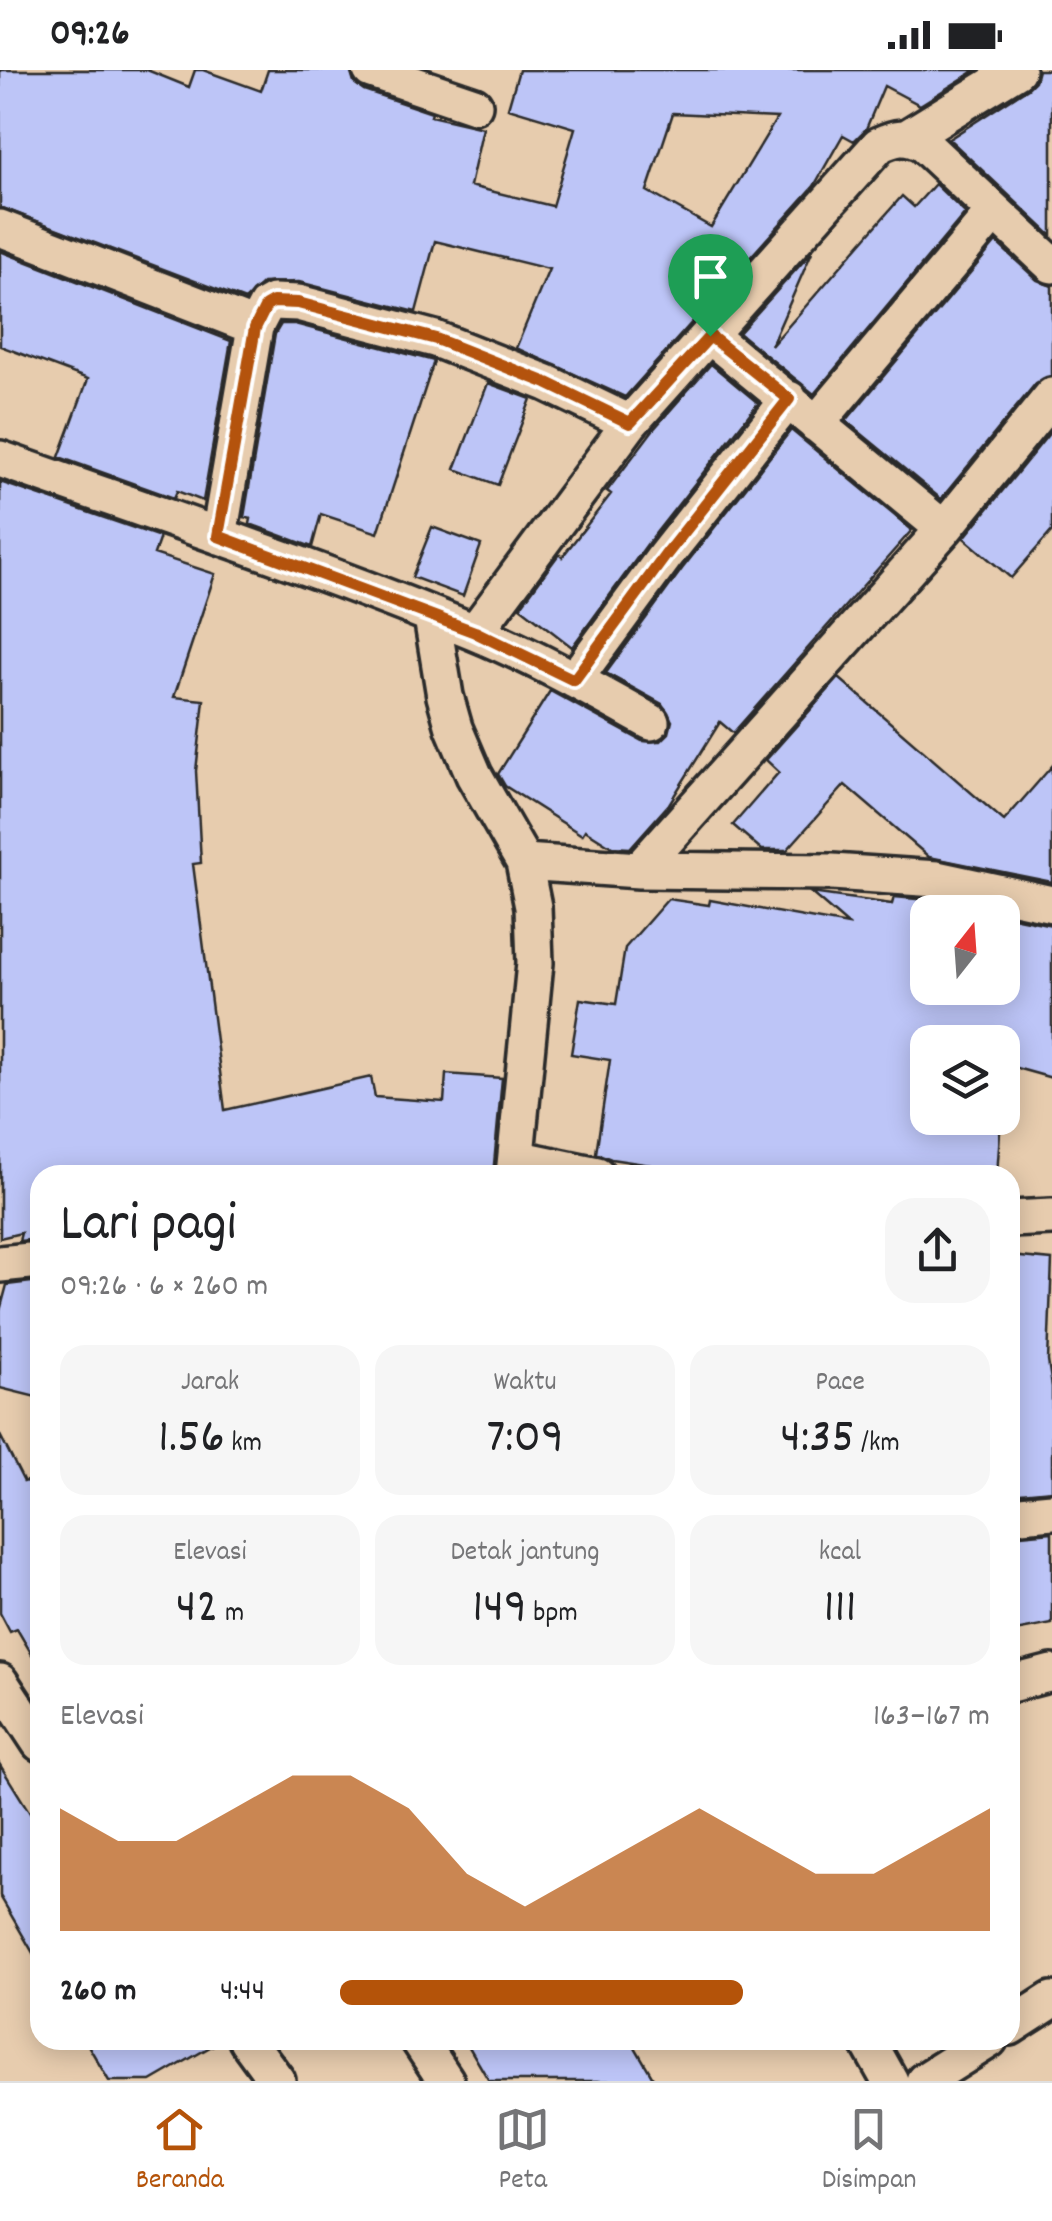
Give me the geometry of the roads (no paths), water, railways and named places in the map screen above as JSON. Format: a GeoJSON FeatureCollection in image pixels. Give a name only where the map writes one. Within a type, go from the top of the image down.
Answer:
{"type":"FeatureCollection","features":[{"type":"Feature","properties":{"kind":"street"},"geometry":{"type":"LineString","coordinates":[[372,70],[474,105]]}},
{"type":"Feature","properties":{"kind":"street"},"geometry":{"type":"LineString","coordinates":[[475,632],[630,423],[879,145],[908,136],[1017,70]]}},
{"type":"Feature","properties":{"kind":"street"},"geometry":{"type":"LineString","coordinates":[[908,136],[923,144],[1052,265]]}},
{"type":"Feature","properties":{"kind":"street"},"geometry":{"type":"LineString","coordinates":[[816,424],[994,212]]}},
{"type":"Feature","properties":{"kind":"street"},"geometry":{"type":"LineString","coordinates":[[0,228],[255,328]]}},
{"type":"Feature","properties":{"kind":"street"},"geometry":{"type":"LineString","coordinates":[[218,536],[255,328],[266,306],[273,302],[298,303],[436,339],[547,383],[630,423]]}},
{"type":"Feature","properties":{"kind":"street"},"geometry":{"type":"LineString","coordinates":[[710,336],[944,529]]}},
{"type":"Feature","properties":{"kind":"street"},"geometry":{"type":"LineString","coordinates":[[639,870],[944,529],[1052,396]]}},
{"type":"Feature","properties":{"kind":"street"},"geometry":{"type":"LineString","coordinates":[[574,680],[665,556],[789,399]]}},
{"type":"Feature","properties":{"kind":"street"},"geometry":{"type":"LineString","coordinates":[[0,459],[475,632],[650,722]]}},
{"type":"Feature","properties":{"kind":"street"},"geometry":{"type":"LineString","coordinates":[[432,617],[444,696],[454,728],[474,775],[524,862],[533,907],[535,963],[515,1165]]}},
{"type":"Feature","properties":{"kind":"street"},"geometry":{"type":"LineString","coordinates":[[524,862],[639,870],[832,872],[937,879],[1052,904]]}},
{"type":"Feature","properties":{"kind":"street"},"geometry":{"type":"LineString","coordinates":[[1020,1219],[1052,1217]]}},
{"type":"Feature","properties":{"kind":"street"},"geometry":{"type":"LineString","coordinates":[[0,1264],[30,1261]]}},
{"type":"Feature","properties":{"kind":"street"},"geometry":{"type":"LineString","coordinates":[[1020,1514],[1052,1511]]}},
{"type":"Feature","properties":{"kind":"street"},"geometry":{"type":"LineString","coordinates":[[1020,1681],[1052,1673]]}},
{"type":"Feature","properties":{"kind":"street"},"geometry":{"type":"LineString","coordinates":[[0,1682],[30,1728]]}},
{"type":"Feature","properties":{"kind":"street"},"geometry":{"type":"LineString","coordinates":[[1020,2021],[1052,2000]]}},
{"type":"Feature","properties":{"kind":"street"},"geometry":{"type":"LineString","coordinates":[[254,2050],[277,2081]]}},
{"type":"Feature","properties":{"kind":"street"},"geometry":{"type":"LineString","coordinates":[[426,2050],[446,2081]]}},
{"type":"Feature","properties":{"kind":"street"},"geometry":{"type":"LineString","coordinates":[[889,2066],[951,2050]]}}]}
